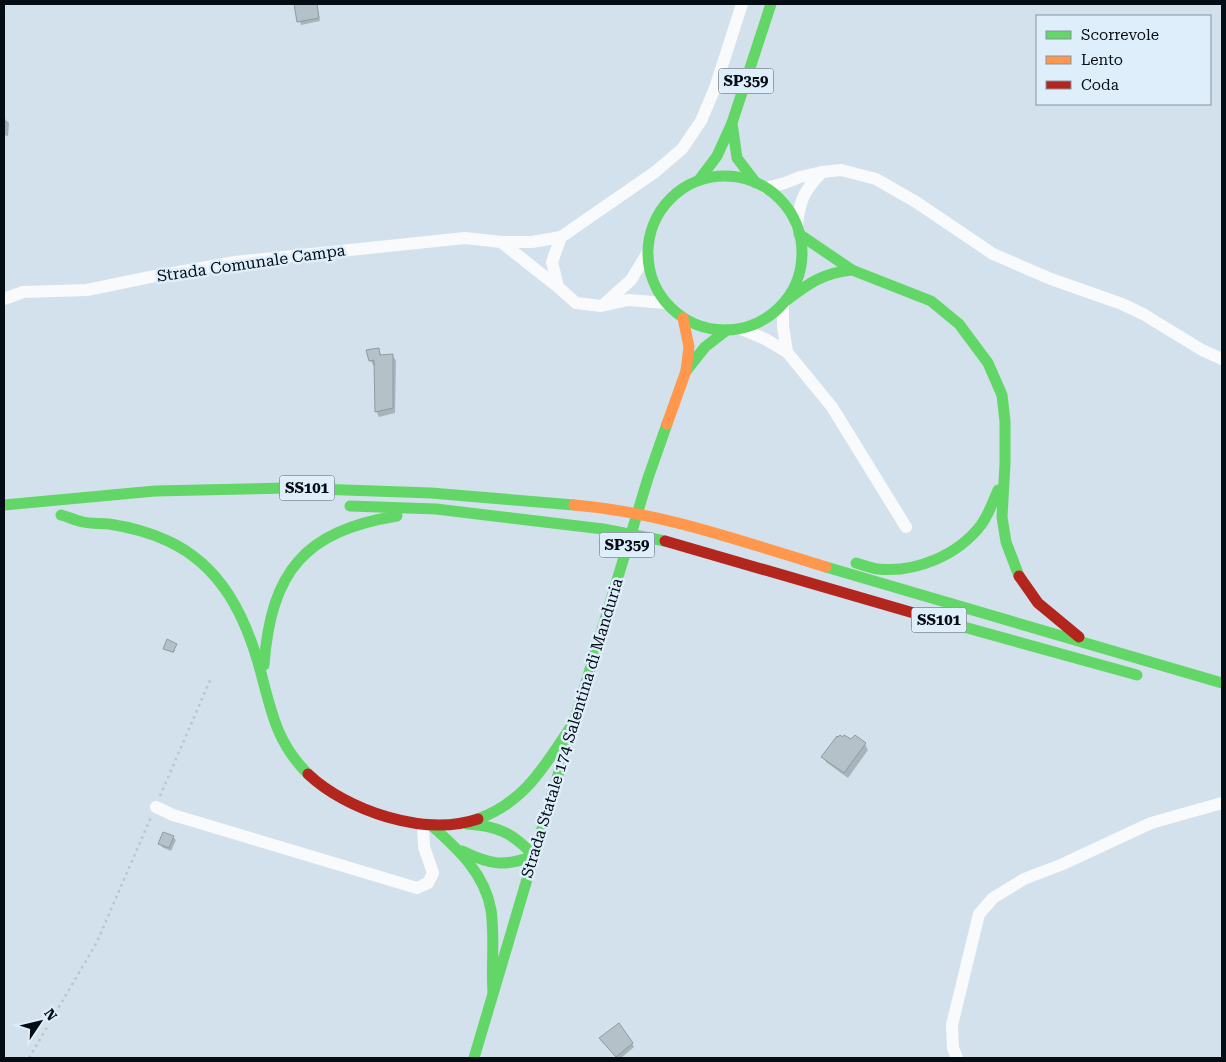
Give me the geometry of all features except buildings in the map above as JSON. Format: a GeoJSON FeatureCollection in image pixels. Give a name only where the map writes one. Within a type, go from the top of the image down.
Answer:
{"type":"FeatureCollection","features":[{"type":"Feature","properties":{"kind":"main road","name":"SP359"},"geometry":{"type":"LineString","coordinates":[[700,180],[717,156],[732,123],[771,4]]}},
{"type":"Feature","properties":{"kind":"main road","name":"SP359"},"geometry":{"type":"LineString","coordinates":[[732,123],[737,158],[761,185]]}},
{"type":"Feature","properties":{"kind":"main road"},"geometry":{"type":"LineString","coordinates":[[718,176],[737,177],[761,185],[781,200],[798,230],[802,248],[799,275],[794,288],[771,316],[741,329],[704,328],[683,318],[666,303],[656,288],[650,270],[648,252],[650,234],[658,216],[668,201],[683,189],[700,180],[718,176]]}},
{"type":"Feature","properties":{"kind":"main road"},"geometry":{"type":"LineString","coordinates":[[798,230],[828,255],[852,270],[931,301],[959,324],[988,363],[1002,395],[1005,421],[1002,516],[1006,542],[1018,574],[1038,603],[1088,644]]}},
{"type":"Feature","properties":{"kind":"main road"},"geometry":{"type":"LineString","coordinates":[[784,302],[816,277],[834,271],[852,270]]}},
{"type":"Feature","properties":{"kind":"main road","name":"Strada Statale 174 Salentina di Manduria"},"geometry":{"type":"LineString","coordinates":[[474,1058],[645,487],[686,371],[689,347],[683,318]]}},
{"type":"Feature","properties":{"kind":"main road","name":"Strada Statale 174 Salentina di Manduria"},"geometry":{"type":"LineString","coordinates":[[686,371],[705,348],[727,330]]}},
{"type":"Feature","properties":{"kind":"main road"},"geometry":{"type":"LineString","coordinates":[[770,551],[820,554],[878,569],[916,567],[949,555],[973,535],[993,507],[1005,464]]}},
{"type":"Feature","properties":{"kind":"main road","name":"SS101"},"geometry":{"type":"LineString","coordinates":[[4,506],[155,491],[288,488],[431,492],[610,508],[664,519],[1222,683]]}},
{"type":"Feature","properties":{"kind":"main road","name":"SS101"},"geometry":{"type":"LineString","coordinates":[[341,506],[436,509],[603,529],[657,539],[1034,648],[1149,678]]}},
{"type":"Feature","properties":{"kind":"main road"},"geometry":{"type":"LineString","coordinates":[[264,685],[265,642],[272,607],[274,599],[290,569],[316,544],[332,534],[384,518],[430,510]]}},
{"type":"Feature","properties":{"kind":"main road"},"geometry":{"type":"LineString","coordinates":[[99,512],[57,515],[83,522],[112,524],[142,531],[172,542],[201,562],[214,574],[240,611],[252,640],[273,722],[286,747],[304,769],[327,790],[361,807],[392,817],[427,825],[482,825],[510,833],[534,856],[513,864],[496,866],[460,850],[427,825]]}},
{"type":"Feature","properties":{"kind":"main road"},"geometry":{"type":"LineString","coordinates":[[463,824],[495,812],[532,784],[574,722]]}},
{"type":"Feature","properties":{"kind":"main road"},"geometry":{"type":"LineString","coordinates":[[460,850],[478,876],[488,895],[492,924],[491,949],[494,992]]}},
{"type":"Feature","properties":{"kind":"street"},"geometry":{"type":"LineString","coordinates":[[558,286],[552,262],[561,237],[655,172],[682,149],[701,121],[715,88],[742,4]]}},
{"type":"Feature","properties":{"kind":"street"},"geometry":{"type":"LineString","coordinates":[[761,185],[785,183],[800,177],[841,170],[876,179],[916,202],[993,254],[1051,279],[1122,304],[1143,314],[1202,350],[1222,359]]}},
{"type":"Feature","properties":{"kind":"street"},"geometry":{"type":"LineString","coordinates":[[798,230],[799,204],[810,185],[822,172]]}},
{"type":"Feature","properties":{"kind":"street","name":"Strada Comunale Campa"},"geometry":{"type":"LineString","coordinates":[[4,299],[23,292],[87,290],[235,262],[465,238],[501,242],[532,242],[561,237]]}},
{"type":"Feature","properties":{"kind":"street"},"geometry":{"type":"LineString","coordinates":[[501,242],[558,286],[576,303],[601,306],[628,300],[666,303]]}},
{"type":"Feature","properties":{"kind":"street"},"geometry":{"type":"LineString","coordinates":[[601,306],[631,280],[648,252]]}},
{"type":"Feature","properties":{"kind":"street"},"geometry":{"type":"LineString","coordinates":[[784,302],[783,326],[787,352]]}},
{"type":"Feature","properties":{"kind":"street"},"geometry":{"type":"LineString","coordinates":[[741,329],[765,338],[787,352],[832,407],[906,527]]}},
{"type":"Feature","properties":{"kind":"street"},"geometry":{"type":"LineString","coordinates":[[957,1058],[953,1048],[952,1025],[979,914],[993,898],[1024,879],[1064,864],[1151,822],[1222,803]]}},
{"type":"Feature","properties":{"kind":"street"},"geometry":{"type":"LineString","coordinates":[[156,807],[173,815],[417,888],[428,883],[433,873],[424,847],[427,825]]}},
{"type":"Feature","properties":{"kind":"path"},"geometry":{"type":"LineString","coordinates":[[29,1058],[97,942],[211,678]]}},
{"type":"Feature","properties":{"kind":"traffic: fast"},"geometry":{"type":"LineString","coordinates":[[699,180],[717,156],[732,123],[771,4]]}},
{"type":"Feature","properties":{"kind":"traffic: fast"},"geometry":{"type":"LineString","coordinates":[[732,123],[737,158],[756,183]]}},
{"type":"Feature","properties":{"kind":"traffic: fast"},"geometry":{"type":"LineString","coordinates":[[725,176],[754,182],[768,189],[779,199],[789,210],[796,224],[802,253],[796,282],[789,296],[779,307],[768,317],[754,324],[725,330],[696,324],[682,317],[671,307],[661,296],[654,282],[648,253],[654,224],[661,210],[671,199],[682,189],[696,182],[725,176]]}},
{"type":"Feature","properties":{"kind":"traffic: fast"},"geometry":{"type":"LineString","coordinates":[[799,234],[852,270],[931,301],[959,324],[988,363],[1002,395],[1005,421],[1002,517],[1006,542],[1019,576]]}},
{"type":"Feature","properties":{"kind":"traffic: fast"},"geometry":{"type":"LineString","coordinates":[[787,300],[824,276],[852,270]]}},
{"type":"Feature","properties":{"kind":"traffic: fast"},"geometry":{"type":"LineString","coordinates":[[686,371],[705,347],[727,330]]}},
{"type":"Feature","properties":{"kind":"traffic: fast"},"geometry":{"type":"LineString","coordinates":[[574,722],[648,478],[667,424]]}},
{"type":"Feature","properties":{"kind":"traffic: fast"},"geometry":{"type":"LineString","coordinates":[[4,505],[155,491],[288,488],[431,493],[574,505]]}},
{"type":"Feature","properties":{"kind":"traffic: fast"},"geometry":{"type":"LineString","coordinates":[[856,563],[878,569],[892,569],[907,568],[935,560],[961,545],[972,536],[989,512],[998,490]]}},
{"type":"Feature","properties":{"kind":"traffic: fast"},"geometry":{"type":"LineString","coordinates":[[350,506],[436,509],[603,529],[665,541]]}},
{"type":"Feature","properties":{"kind":"traffic: fast"},"geometry":{"type":"LineString","coordinates":[[61,515],[83,522],[116,525],[154,535],[187,552],[203,564],[229,595],[239,613],[255,652],[282,739],[289,751],[308,774]]}},
{"type":"Feature","properties":{"kind":"traffic: fast"},"geometry":{"type":"LineString","coordinates":[[264,665],[268,633],[275,605],[285,581],[298,561],[316,545],[338,533],[365,523],[397,516]]}},
{"type":"Feature","properties":{"kind":"traffic: fast"},"geometry":{"type":"LineString","coordinates":[[826,567],[1222,683]]}},
{"type":"Feature","properties":{"kind":"traffic: fast"},"geometry":{"type":"LineString","coordinates":[[917,614],[1137,675]]}},
{"type":"Feature","properties":{"kind":"traffic: fast"},"geometry":{"type":"LineString","coordinates":[[478,819],[510,802],[523,791],[544,766],[574,722]]}},
{"type":"Feature","properties":{"kind":"traffic: fast"},"geometry":{"type":"LineString","coordinates":[[474,1058],[568,741]]}},
{"type":"Feature","properties":{"kind":"traffic: fast"},"geometry":{"type":"LineString","coordinates":[[462,851],[481,859],[498,863],[514,862],[534,856],[512,836],[504,832],[488,827],[467,824]]}},
{"type":"Feature","properties":{"kind":"traffic: fast"},"geometry":{"type":"LineString","coordinates":[[432,826],[469,863],[477,874],[488,897],[493,930],[493,992]]}},
{"type":"Feature","properties":{"kind":"traffic: slow"},"geometry":{"type":"LineString","coordinates":[[667,424],[686,371],[689,347],[683,318]]}},
{"type":"Feature","properties":{"kind":"traffic: slow"},"geometry":{"type":"LineString","coordinates":[[574,505],[638,514],[670,521],[733,538],[826,567]]}},
{"type":"Feature","properties":{"kind":"traffic: jam"},"geometry":{"type":"LineString","coordinates":[[665,541],[917,614]]}},
{"type":"Feature","properties":{"kind":"traffic: jam"},"geometry":{"type":"LineString","coordinates":[[1019,576],[1038,603],[1079,637]]}},
{"type":"Feature","properties":{"kind":"traffic: jam"},"geometry":{"type":"LineString","coordinates":[[308,774],[324,787],[344,799],[388,817],[435,825],[457,824],[478,819]]}}]}
